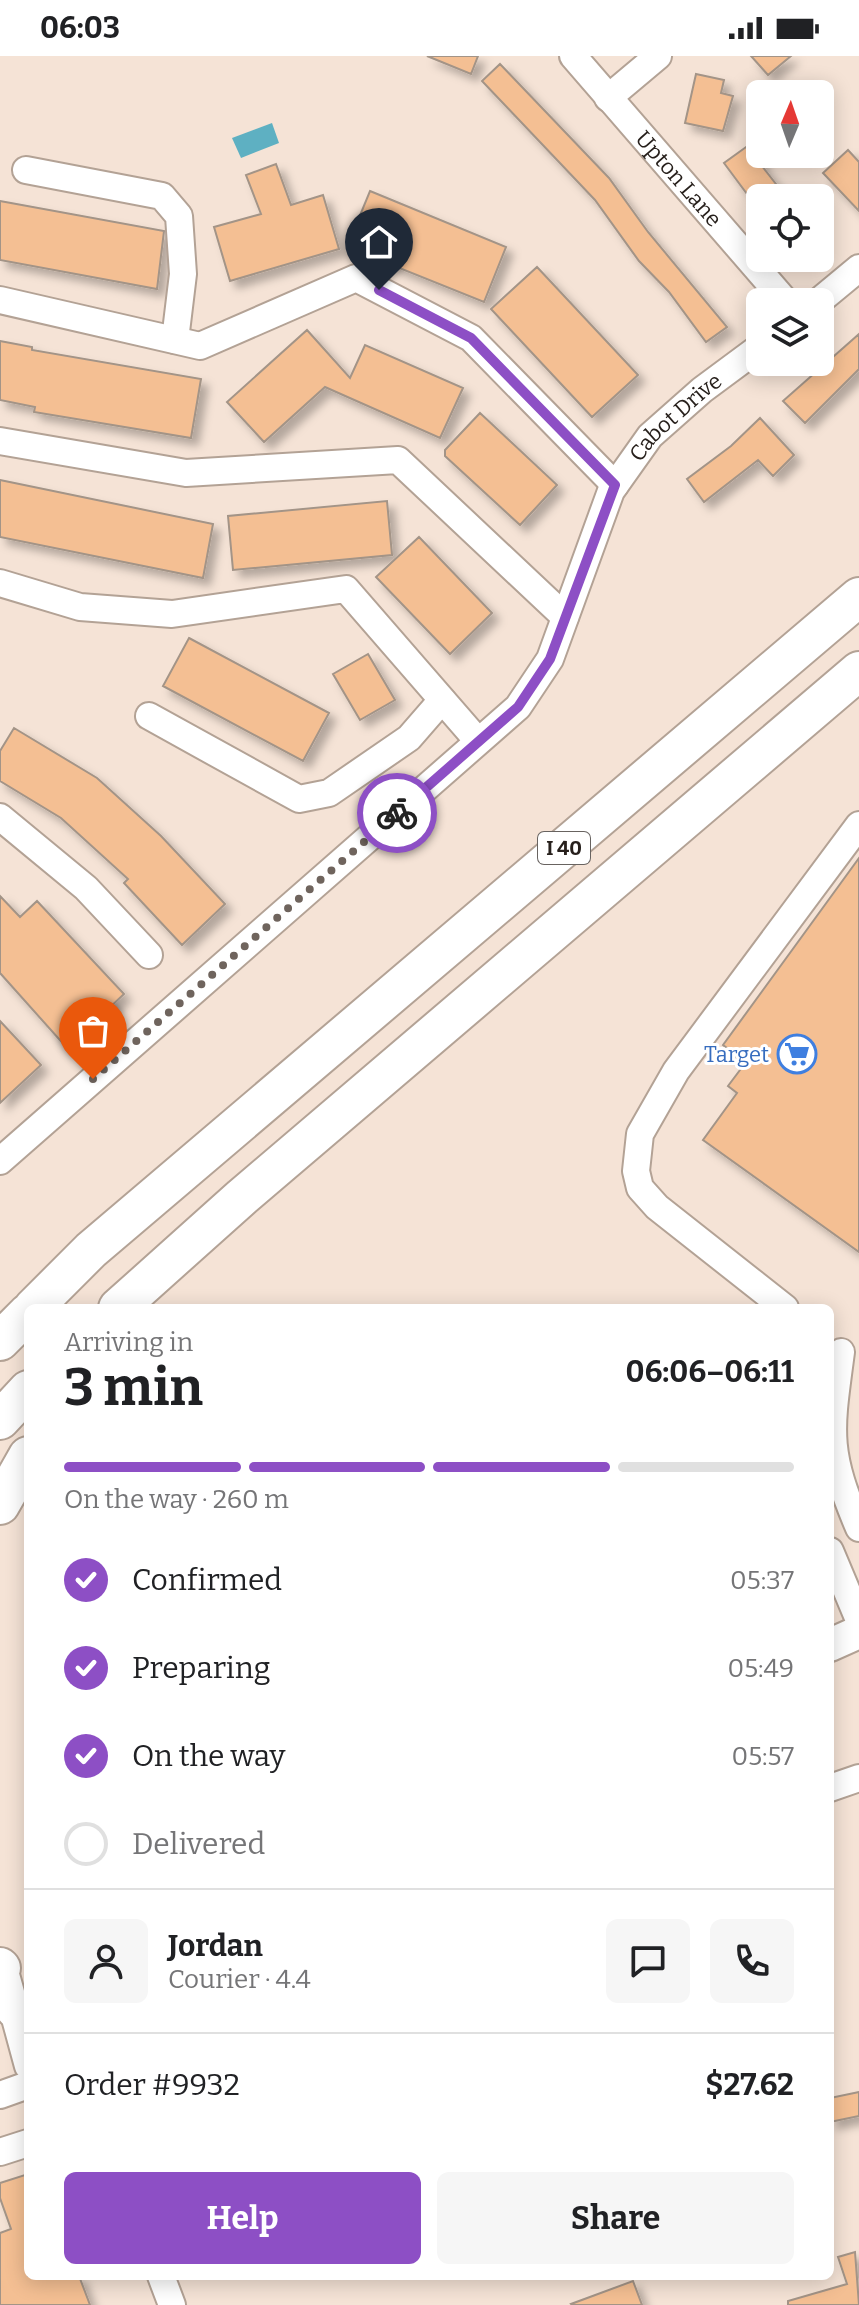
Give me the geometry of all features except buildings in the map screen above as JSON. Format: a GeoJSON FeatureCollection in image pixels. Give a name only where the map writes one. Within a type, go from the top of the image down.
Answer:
{"type":"FeatureCollection","features":[{"type":"Feature","properties":{"kind":"highway","name":"I 40"},"geometry":{"type":"LineString","coordinates":[[37,1304],[91,1250],[859,597]]}},
{"type":"Feature","properties":{"kind":"highway","name":"I 40"},"geometry":{"type":"LineString","coordinates":[[122,1304],[242,1197],[859,671]]}},
{"type":"Feature","properties":{"kind":"highway"},"geometry":{"type":"LineString","coordinates":[[150,1304],[242,1197]]}},
{"type":"Feature","properties":{"kind":"highway"},"geometry":{"type":"LineString","coordinates":[[0,1341],[24,1317]]}},
{"type":"Feature","properties":{"kind":"highway"},"geometry":{"type":"LineString","coordinates":[[0,1420],[24,1394]]}},
{"type":"Feature","properties":{"kind":"highway"},"geometry":{"type":"LineString","coordinates":[[0,1505],[24,1463]]}},
{"type":"Feature","properties":{"kind":"main road"},"geometry":{"type":"LineString","coordinates":[[834,1643],[859,1632]]}},
{"type":"Feature","properties":{"kind":"main road"},"geometry":{"type":"LineString","coordinates":[[14,2011],[0,1968],[24,1958]]}},
{"type":"Feature","properties":{"kind":"street","name":"Upton Lane"},"geometry":{"type":"LineString","coordinates":[[573,56],[774,288]]}},
{"type":"Feature","properties":{"kind":"street"},"geometry":{"type":"LineString","coordinates":[[608,98],[658,56]]}},
{"type":"Feature","properties":{"kind":"street"},"geometry":{"type":"LineString","coordinates":[[26,170],[162,196],[179,216],[183,274],[175,340]]}},
{"type":"Feature","properties":{"kind":"street"},"geometry":{"type":"LineString","coordinates":[[834,289],[859,268]]}},
{"type":"Feature","properties":{"kind":"street"},"geometry":{"type":"LineString","coordinates":[[0,300],[200,346],[356,278],[471,338],[615,485]]}},
{"type":"Feature","properties":{"kind":"street","name":"Cabot Drive"},"geometry":{"type":"LineString","coordinates":[[0,1161],[518,707],[550,659],[615,485],[650,436],[702,390],[746,357]]}},
{"type":"Feature","properties":{"kind":"street"},"geometry":{"type":"LineString","coordinates":[[0,441],[186,473],[398,460],[565,617]]}},
{"type":"Feature","properties":{"kind":"street"},"geometry":{"type":"LineString","coordinates":[[0,583],[80,607],[172,614],[346,589],[478,741]]}},
{"type":"Feature","properties":{"kind":"street"},"geometry":{"type":"LineString","coordinates":[[149,716],[299,799],[329,793],[341,786],[409,738],[442,700]]}},
{"type":"Feature","properties":{"kind":"street"},"geometry":{"type":"LineString","coordinates":[[0,817],[86,888],[149,955]]}},
{"type":"Feature","properties":{"kind":"street"},"geometry":{"type":"LineString","coordinates":[[780,1304],[657,1207],[640,1188],[636,1171],[640,1134],[676,1071],[859,825]]}},
{"type":"Feature","properties":{"kind":"street"},"geometry":{"type":"LineString","coordinates":[[834,1421],[844,1351]]}},
{"type":"Feature","properties":{"kind":"street"},"geometry":{"type":"LineString","coordinates":[[834,1459],[837,1476],[859,1528]]}},
{"type":"Feature","properties":{"kind":"street"},"geometry":{"type":"LineString","coordinates":[[834,1561],[859,1620]]}},
{"type":"Feature","properties":{"kind":"street"},"geometry":{"type":"LineString","coordinates":[[834,1787],[859,1778]]}},
{"type":"Feature","properties":{"kind":"street"},"geometry":{"type":"LineString","coordinates":[[14,2011],[24,2050]]}},
{"type":"Feature","properties":{"kind":"street"},"geometry":{"type":"LineString","coordinates":[[0,2095],[24,2086]]}},
{"type":"Feature","properties":{"kind":"street"},"geometry":{"type":"LineString","coordinates":[[0,2152],[24,2144]]}},
{"type":"Feature","properties":{"kind":"street"},"geometry":{"type":"LineString","coordinates":[[163,2280],[172,2305]]}},
{"type":"Feature","properties":{"kind":"water"},"geometry":{"type":"Polygon","coordinates":[[[272,123],[279,143],[241,158],[232,138],[272,123]]]}},
{"type":"Feature","properties":{"kind":"way so far"},"geometry":{"type":"LineString","coordinates":[[93,1079],[397,813]]}},
{"type":"Feature","properties":{"kind":"place","name":"Target"},"geometry":{"type":"Point","coordinates":[797,1054]}},
{"type":"Feature","properties":{"kind":"route"},"geometry":{"type":"LineString","coordinates":[[379,290],[471,338],[615,485],[550,659],[518,707],[397,813]]}}]}
